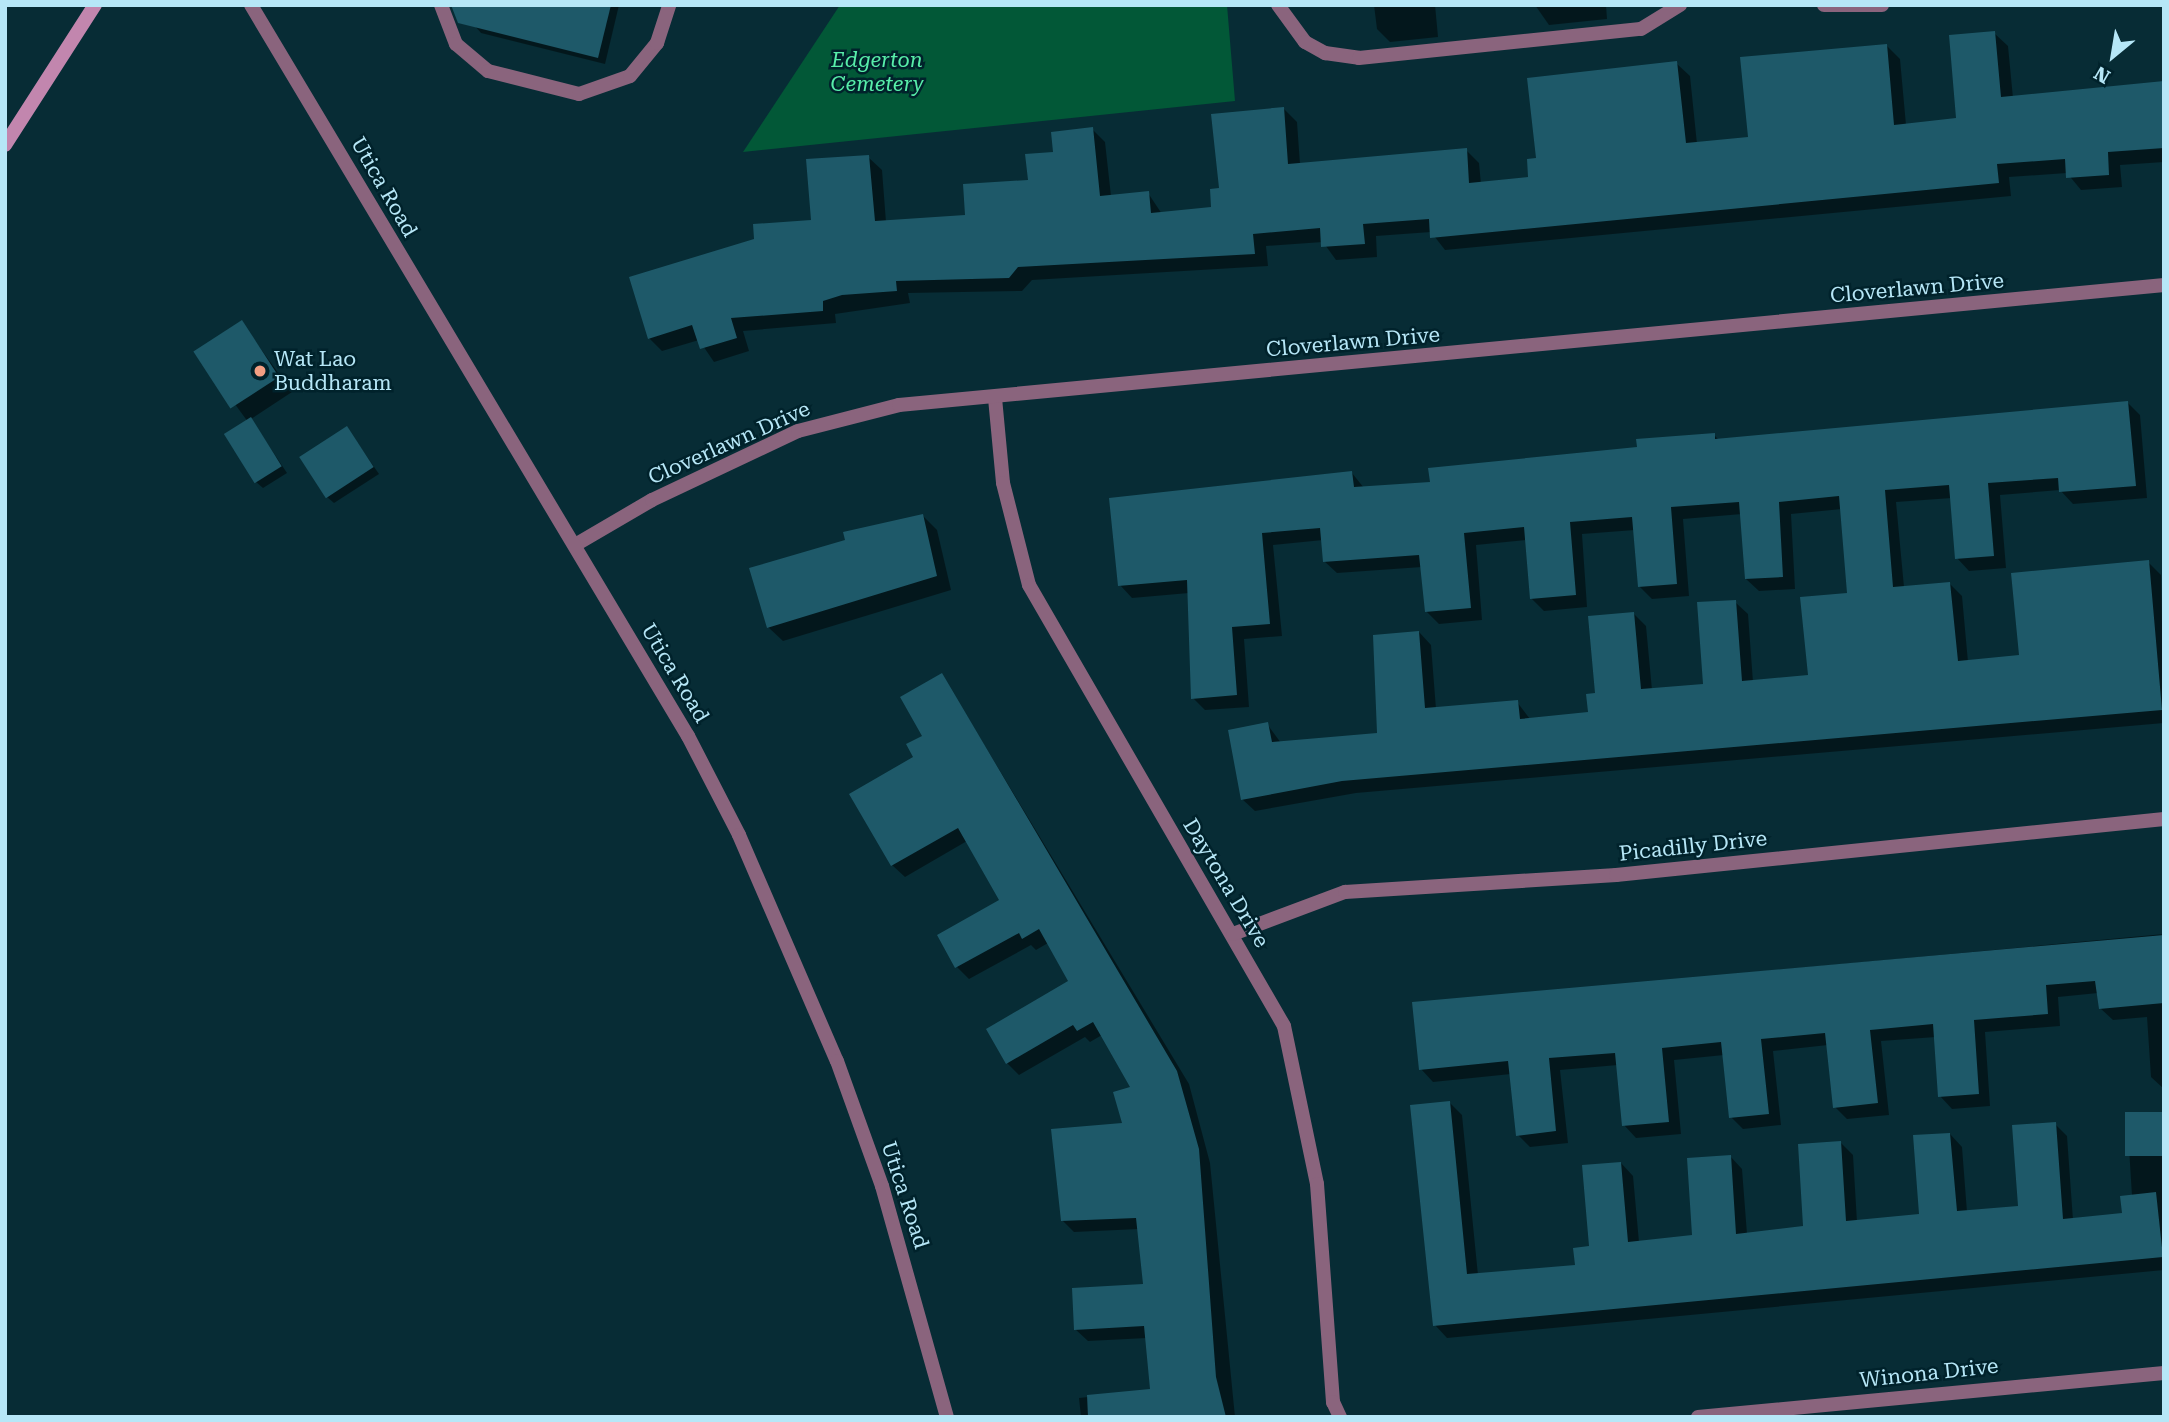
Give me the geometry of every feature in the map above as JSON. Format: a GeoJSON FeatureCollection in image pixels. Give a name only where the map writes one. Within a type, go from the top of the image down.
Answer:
{"type":"FeatureCollection","features":[{"type":"Feature","properties":{"kind":"main road"},"geometry":{"type":"LineString","coordinates":[[5,145],[95,5]]}},
{"type":"Feature","properties":{"kind":"street","name":"Utica Road"},"geometry":{"type":"LineString","coordinates":[[251,5],[688,736],[782,927],[882,1186],[947,1417]]}},
{"type":"Feature","properties":{"kind":"street"},"geometry":{"type":"LineString","coordinates":[[441,5],[456,44],[488,71],[579,94],[630,76],[657,43],[669,5]]}},
{"type":"Feature","properties":{"kind":"street"},"geometry":{"type":"LineString","coordinates":[[1278,5],[1305,42],[1325,54],[1359,58],[1641,29],[1680,5]]}},
{"type":"Feature","properties":{"kind":"street"},"geometry":{"type":"LineString","coordinates":[[1824,5],[1882,5]]}},
{"type":"Feature","properties":{"kind":"street","name":"Cloverlawn Drive"},"geometry":{"type":"LineString","coordinates":[[575,545],[652,500],[798,431],[899,405],[2164,285]]}},
{"type":"Feature","properties":{"kind":"street","name":"Daytona Drive"},"geometry":{"type":"LineString","coordinates":[[995,398],[1003,483],[1029,585],[1284,1026],[1302,1090],[1339,1417]]}},
{"type":"Feature","properties":{"kind":"street","name":"Picadilly Drive"},"geometry":{"type":"LineString","coordinates":[[1233,934],[1345,892],[1616,875],[2164,819]]}},
{"type":"Feature","properties":{"kind":"street","name":"Winona Drive"},"geometry":{"type":"LineString","coordinates":[[1698,1417],[2164,1373]]}},
{"type":"Feature","properties":{"kind":"green space","name":"Edgerton Cemetery"},"geometry":{"type":"Polygon","coordinates":[[[840,5],[1227,5],[1235,101],[743,152],[840,5]]]}},
{"type":"Feature","properties":{"kind":"building"},"geometry":{"type":"Polygon","coordinates":[[[451,5],[611,5],[598,58],[458,23],[451,5]]]}},
{"type":"Feature","properties":{"kind":"building"},"geometry":{"type":"Polygon","coordinates":[[[1995,31],[2001,97],[2164,81],[2164,148],[2108,152],[2109,175],[2066,178],[2065,159],[1997,164],[1999,183],[1430,238],[1429,219],[1363,224],[1365,244],[1321,247],[1320,228],[1253,234],[1255,254],[1018,267],[1009,278],[896,281],[897,291],[842,295],[823,301],[823,311],[731,318],[737,338],[700,349],[692,325],[648,339],[629,277],[754,239],[753,224],[811,220],[806,159],[869,155],[875,221],[965,215],[963,184],[1028,180],[1025,154],[1053,152],[1051,132],[1093,127],[1100,196],[1149,191],[1151,213],[1211,207],[1210,189],[1219,188],[1211,114],[1284,107],[1288,164],[1467,148],[1469,183],[1528,177],[1527,159],[1536,158],[1527,78],[1677,61],[1686,143],[1748,137],[1740,57],[1887,44],[1894,125],[1956,118],[1949,35],[1995,31]]]}},
{"type":"Feature","properties":{"kind":"building"},"geometry":{"type":"Polygon","coordinates":[[[242,320],[279,377],[230,409],[193,352],[242,320]]]}},
{"type":"Feature","properties":{"kind":"building"},"geometry":{"type":"Polygon","coordinates":[[[2128,401],[2136,486],[2059,492],[2058,478],[1988,483],[1994,556],[1955,559],[1949,485],[1885,490],[1893,587],[1950,582],[1958,661],[2019,655],[2011,573],[2149,560],[2162,710],[1342,781],[1241,800],[1228,730],[1268,722],[1272,742],[1377,733],[1373,635],[1419,631],[1425,708],[1518,700],[1520,719],[1588,712],[1586,694],[1595,693],[1588,616],[1634,612],[1641,689],[1703,684],[1697,602],[1736,600],[1742,681],[1808,675],[1800,597],[1847,593],[1839,496],[1779,502],[1783,577],[1745,579],[1739,502],[1671,507],[1677,584],[1638,587],[1632,517],[1570,522],[1576,595],[1530,599],[1524,527],[1464,533],[1471,608],[1425,612],[1419,555],[1323,562],[1320,528],[1262,533],[1270,624],[1232,627],[1237,695],[1191,699],[1187,580],[1118,586],[1109,498],[1352,471],[1354,487],[1430,482],[1428,468],[1637,447],[1636,439],[1715,433],[1715,439],[2128,401]]]}},
{"type":"Feature","properties":{"kind":"building"},"geometry":{"type":"Polygon","coordinates":[[[251,417],[282,466],[255,483],[224,434],[251,417]]]}},
{"type":"Feature","properties":{"kind":"building"},"geometry":{"type":"Polygon","coordinates":[[[347,426],[374,467],[326,498],[299,457],[347,426]]]}},
{"type":"Feature","properties":{"kind":"building"},"geometry":{"type":"Polygon","coordinates":[[[923,514],[937,576],[767,628],[749,568],[845,540],[843,532],[923,514]]]}},
{"type":"Feature","properties":{"kind":"building"},"geometry":{"type":"Polygon","coordinates":[[[942,673],[1177,1071],[1199,1149],[1216,1377],[1226,1417],[1088,1417],[1087,1395],[1150,1389],[1144,1326],[1074,1330],[1072,1288],[1143,1284],[1136,1218],[1061,1221],[1051,1129],[1122,1123],[1113,1092],[1130,1087],[1093,1022],[1077,1031],[1073,1025],[1006,1064],[986,1029],[1068,981],[1039,929],[1022,939],[1019,933],[955,968],[937,935],[999,900],[958,828],[891,866],[849,794],[913,757],[906,744],[922,736],[900,697],[942,673]]]}},
{"type":"Feature","properties":{"kind":"building"},"geometry":{"type":"Polygon","coordinates":[[[2164,935],[2164,1003],[2099,1009],[2095,981],[2046,985],[2048,1014],[1974,1020],[1979,1094],[1938,1097],[1933,1024],[1870,1030],[1878,1103],[1833,1108],[1825,1033],[1761,1039],[1769,1114],[1729,1118],[1721,1042],[1662,1048],[1669,1122],[1622,1126],[1615,1053],[1549,1058],[1556,1131],[1516,1136],[1508,1061],[1419,1070],[1412,1002],[2164,935]]]}},
{"type":"Feature","properties":{"kind":"building"},"geometry":{"type":"Polygon","coordinates":[[[1450,1101],[1467,1274],[1575,1265],[1573,1248],[1589,1246],[1582,1165],[1621,1162],[1628,1242],[1692,1235],[1687,1158],[1731,1155],[1736,1234],[1803,1226],[1798,1144],[1841,1141],[1846,1221],[1919,1214],[1913,1135],[1950,1133],[1957,1211],[2018,1206],[2012,1125],[2056,1122],[2063,1219],[2122,1213],[2120,1196],[2156,1192],[2163,1257],[1433,1326],[1410,1105],[1450,1101]]]}},
{"type":"Feature","properties":{"kind":"building"},"geometry":{"type":"Polygon","coordinates":[[[2125,1112],[2164,1112],[2164,1156],[2125,1156],[2125,1112]]]}},
{"type":"Feature","properties":{"kind":"place","name":"Wat Lao Buddharam"},"geometry":{"type":"Point","coordinates":[260,371]}}]}
